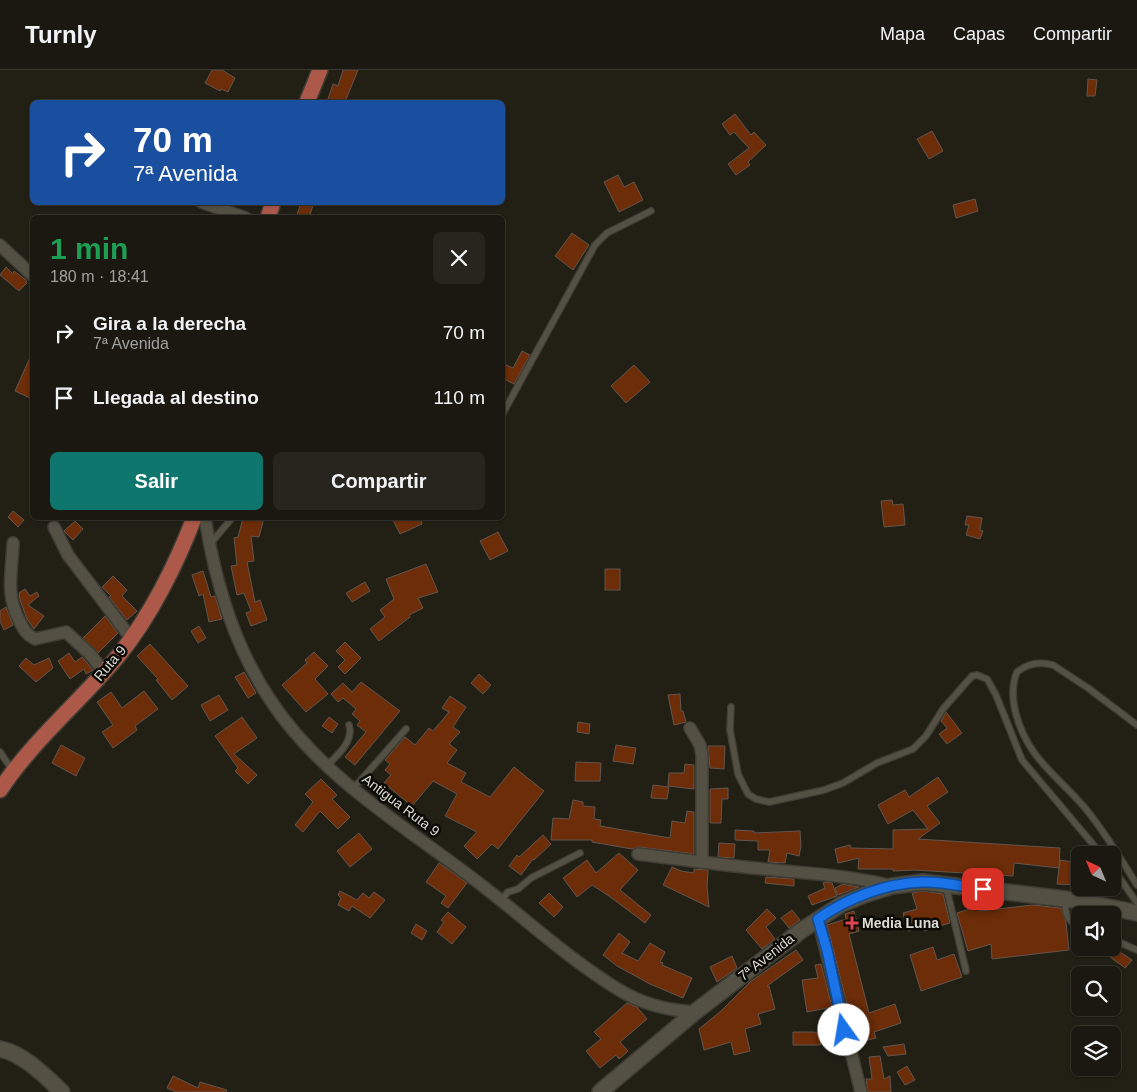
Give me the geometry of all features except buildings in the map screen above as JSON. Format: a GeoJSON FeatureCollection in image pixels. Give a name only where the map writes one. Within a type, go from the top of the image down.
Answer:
{"type":"FeatureCollection","features":[{"type":"Feature","properties":{"kind":"main road"},"geometry":{"type":"LineString","coordinates":[[308,100],[320,70]]}},
{"type":"Feature","properties":{"kind":"main road","name":"Ruta 9"},"geometry":{"type":"LineString","coordinates":[[0,790],[14,770],[104,672],[131,638],[143,621],[168,574],[203,520]]}},
{"type":"Feature","properties":{"kind":"main road","name":"7ª Avenida"},"geometry":{"type":"LineString","coordinates":[[600,1092],[695,1012],[818,919],[842,904],[892,886],[923,882],[946,884],[1065,899],[1137,913]]}},
{"type":"Feature","properties":{"kind":"main road"},"geometry":{"type":"LineString","coordinates":[[1,1048],[27,1063],[62,1092]]}},
{"type":"Feature","properties":{"kind":"street"},"geometry":{"type":"LineString","coordinates":[[209,205],[238,215]]}},
{"type":"Feature","properties":{"kind":"street"},"geometry":{"type":"LineString","coordinates":[[0,245],[30,273]]}},
{"type":"Feature","properties":{"kind":"street","name":"Antigua Ruta 9"},"geometry":{"type":"LineString","coordinates":[[204,520],[226,609],[243,652],[269,698],[285,721],[327,766],[354,789],[501,900],[575,959],[617,989],[656,1007],[671,1011],[695,1012]]}},
{"type":"Feature","properties":{"kind":"street"},"geometry":{"type":"LineString","coordinates":[[54,527],[68,555],[131,638]]}},
{"type":"Feature","properties":{"kind":"street"},"geometry":{"type":"LineString","coordinates":[[13,543],[10,597],[14,612],[25,631],[35,639],[66,632],[90,654],[104,672]]}},
{"type":"Feature","properties":{"kind":"street"},"geometry":{"type":"LineString","coordinates":[[690,728],[700,745],[702,755],[702,862]]}},
{"type":"Feature","properties":{"kind":"street"},"geometry":{"type":"LineString","coordinates":[[638,854],[854,877],[892,886]]}},
{"type":"Feature","properties":{"kind":"street"},"geometry":{"type":"LineString","coordinates":[[818,919],[861,1092]]}},
{"type":"Feature","properties":{"kind":"lane"},"geometry":{"type":"LineString","coordinates":[[505,410],[595,245],[607,233],[651,211]]}},
{"type":"Feature","properties":{"kind":"lane"},"geometry":{"type":"LineString","coordinates":[[209,545],[230,520]]}},
{"type":"Feature","properties":{"kind":"lane"},"geometry":{"type":"LineString","coordinates":[[1137,725],[1096,693],[1053,665],[1046,663],[1029,664],[1017,672],[1012,690],[1013,703],[1025,741],[1048,770],[1086,809],[1114,847],[1137,885]]}},
{"type":"Feature","properties":{"kind":"lane"},"geometry":{"type":"LineString","coordinates":[[731,707],[730,730],[734,758],[742,786],[748,794],[756,799],[769,802],[824,790],[843,783],[877,762],[914,750],[920,745],[943,709],[967,680],[972,676],[982,676],[987,679],[996,695],[1022,760],[1094,846]]}},
{"type":"Feature","properties":{"kind":"lane"},"geometry":{"type":"LineString","coordinates":[[327,766],[348,741],[350,730],[348,725]]}},
{"type":"Feature","properties":{"kind":"lane"},"geometry":{"type":"LineString","coordinates":[[354,789],[406,729]]}},
{"type":"Feature","properties":{"kind":"lane"},"geometry":{"type":"LineString","coordinates":[[0,752],[14,770]]}},
{"type":"Feature","properties":{"kind":"lane"},"geometry":{"type":"LineString","coordinates":[[501,900],[508,892],[518,889],[531,878],[580,853]]}},
{"type":"Feature","properties":{"kind":"lane"},"geometry":{"type":"LineString","coordinates":[[1121,880],[1137,903]]}},
{"type":"Feature","properties":{"kind":"lane"},"geometry":{"type":"LineString","coordinates":[[946,884],[966,971]]}},
{"type":"Feature","properties":{"kind":"lane"},"geometry":{"type":"LineString","coordinates":[[1065,899],[1067,917],[1071,922]]}},
{"type":"Feature","properties":{"kind":"lane"},"geometry":{"type":"LineString","coordinates":[[1121,943],[1137,950]]}},
{"type":"Feature","properties":{"kind":"place","name":"Media Luna"},"geometry":{"type":"Point","coordinates":[852,923]}},
{"type":"Feature","properties":{"kind":"route"},"geometry":{"type":"LineString","coordinates":[[844,1030],[827,950],[818,919],[842,904],[892,886],[923,882],[983,889]]}}]}
